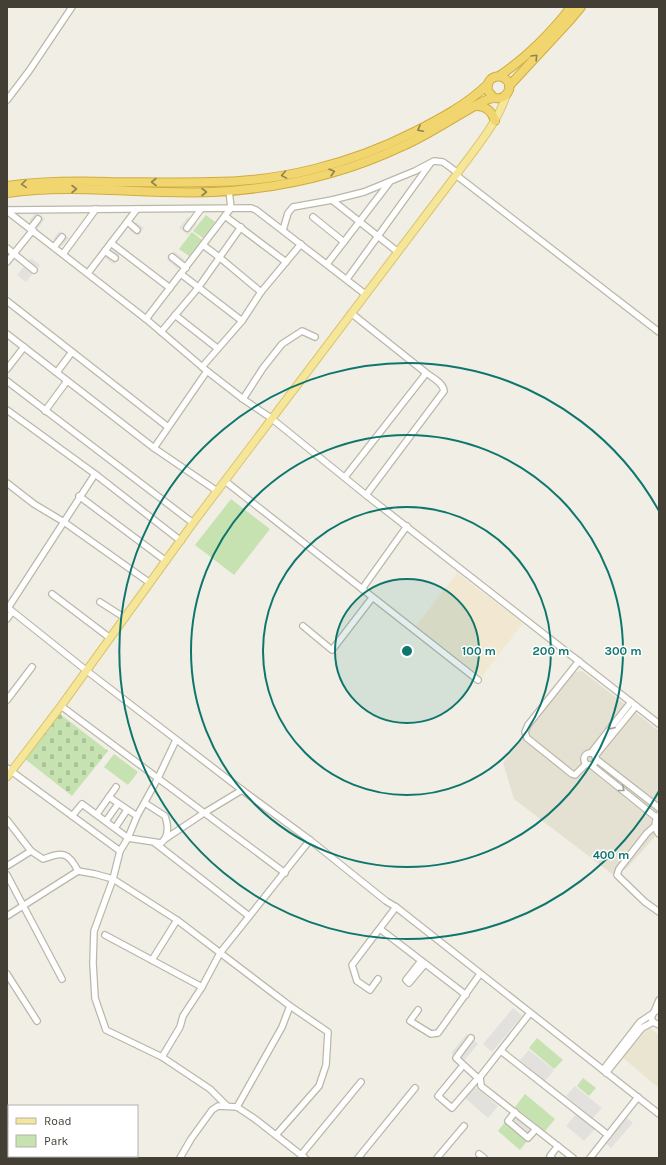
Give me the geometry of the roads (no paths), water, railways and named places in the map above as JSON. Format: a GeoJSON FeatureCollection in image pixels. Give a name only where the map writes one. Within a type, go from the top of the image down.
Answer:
{"type":"FeatureCollection","features":[{"type":"Feature","properties":{"kind":"highway"},"geometry":{"type":"LineString","coordinates":[[7,186],[61,182],[211,182],[257,179],[291,174],[338,163],[370,152],[401,138],[459,107],[487,85],[491,79],[499,76],[529,52],[571,7]]}},
{"type":"Feature","properties":{"kind":"highway"},"geometry":{"type":"LineString","coordinates":[[7,193],[53,189],[213,192],[284,184],[341,170],[404,146],[475,106],[503,97],[580,7]]}},
{"type":"Feature","properties":{"kind":"highway"},"geometry":{"type":"LineString","coordinates":[[499,76],[505,78],[508,90]]}},
{"type":"Feature","properties":{"kind":"highway"},"geometry":{"type":"LineString","coordinates":[[487,85],[490,94],[496,98]]}},
{"type":"Feature","properties":{"kind":"highway"},"geometry":{"type":"LineString","coordinates":[[475,106],[482,106],[488,109],[495,121]]}},
{"type":"Feature","properties":{"kind":"main road"},"geometry":{"type":"LineString","coordinates":[[8,772],[61,706],[224,481],[457,174],[495,121],[501,111],[508,90]]}},
{"type":"Feature","properties":{"kind":"main road"},"geometry":{"type":"LineString","coordinates":[[496,98],[501,111]]}},
{"type":"Feature","properties":{"kind":"street"},"geometry":{"type":"LineString","coordinates":[[7,100],[29,71],[72,7]]}},
{"type":"Feature","properties":{"kind":"street"},"geometry":{"type":"LineString","coordinates":[[283,230],[288,213],[293,207],[332,200],[364,192],[415,171],[431,162],[440,161],[659,332]]}},
{"type":"Feature","properties":{"kind":"street"},"geometry":{"type":"LineString","coordinates":[[347,279],[431,162]]}},
{"type":"Feature","properties":{"kind":"street"},"geometry":{"type":"LineString","coordinates":[[327,264],[389,182]]}},
{"type":"Feature","properties":{"kind":"street"},"geometry":{"type":"LineString","coordinates":[[146,319],[225,216],[230,208],[229,190]]}},
{"type":"Feature","properties":{"kind":"street"},"geometry":{"type":"LineString","coordinates":[[332,200],[398,252]]}},
{"type":"Feature","properties":{"kind":"street"},"geometry":{"type":"LineString","coordinates":[[63,254],[96,209]]}},
{"type":"Feature","properties":{"kind":"street"},"geometry":{"type":"LineString","coordinates":[[88,273],[137,209]]}},
{"type":"Feature","properties":{"kind":"street"},"geometry":{"type":"LineString","coordinates":[[187,228],[201,209]]}},
{"type":"Feature","properties":{"kind":"street"},"geometry":{"type":"LineString","coordinates":[[7,210],[255,209],[365,294]]}},
{"type":"Feature","properties":{"kind":"street"},"geometry":{"type":"LineString","coordinates":[[7,210],[146,319],[207,371],[243,399],[271,418],[366,495],[659,724]]}},
{"type":"Feature","properties":{"kind":"street"},"geometry":{"type":"LineString","coordinates":[[225,216],[286,262]]}},
{"type":"Feature","properties":{"kind":"street"},"geometry":{"type":"LineString","coordinates":[[313,217],[344,242]]}},
{"type":"Feature","properties":{"kind":"street"},"geometry":{"type":"LineString","coordinates":[[7,262],[32,229],[38,218]]}},
{"type":"Feature","properties":{"kind":"street"},"geometry":{"type":"LineString","coordinates":[[128,222],[137,230]]}},
{"type":"Feature","properties":{"kind":"street"},"geometry":{"type":"LineString","coordinates":[[161,332],[198,288],[241,227]]}},
{"type":"Feature","properties":{"kind":"street"},"geometry":{"type":"LineString","coordinates":[[54,247],[62,237]]}},
{"type":"Feature","properties":{"kind":"street"},"geometry":{"type":"LineString","coordinates":[[112,242],[170,288]]}},
{"type":"Feature","properties":{"kind":"street"},"geometry":{"type":"LineString","coordinates":[[202,367],[242,321],[261,292],[301,244]]}},
{"type":"Feature","properties":{"kind":"street"},"geometry":{"type":"LineString","coordinates":[[203,245],[261,292]]}},
{"type":"Feature","properties":{"kind":"street"},"geometry":{"type":"LineString","coordinates":[[7,248],[34,270]]}},
{"type":"Feature","properties":{"kind":"street"},"geometry":{"type":"LineString","coordinates":[[105,251],[115,258]]}},
{"type":"Feature","properties":{"kind":"street"},"geometry":{"type":"LineString","coordinates":[[172,257],[186,268]]}},
{"type":"Feature","properties":{"kind":"street"},"geometry":{"type":"LineString","coordinates":[[181,274],[242,321]]}},
{"type":"Feature","properties":{"kind":"street"},"geometry":{"type":"LineString","coordinates":[[7,301],[168,427]]}},
{"type":"Feature","properties":{"kind":"street"},"geometry":{"type":"LineString","coordinates":[[351,313],[444,387],[444,391],[366,495]]}},
{"type":"Feature","properties":{"kind":"street"},"geometry":{"type":"LineString","coordinates":[[175,316],[217,348]]}},
{"type":"Feature","properties":{"kind":"street"},"geometry":{"type":"LineString","coordinates":[[243,399],[263,368],[282,344],[302,331],[315,337]]}},
{"type":"Feature","properties":{"kind":"street"},"geometry":{"type":"LineString","coordinates":[[7,334],[154,448],[217,491]]}},
{"type":"Feature","properties":{"kind":"street"},"geometry":{"type":"LineString","coordinates":[[7,369],[24,347]]}},
{"type":"Feature","properties":{"kind":"street"},"geometry":{"type":"LineString","coordinates":[[57,372],[72,352]]}},
{"type":"Feature","properties":{"kind":"street"},"geometry":{"type":"LineString","coordinates":[[154,448],[207,371]]}},
{"type":"Feature","properties":{"kind":"street"},"geometry":{"type":"LineString","coordinates":[[344,477],[424,376],[425,372]]}},
{"type":"Feature","properties":{"kind":"street"},"geometry":{"type":"LineString","coordinates":[[7,381],[193,523]]}},
{"type":"Feature","properties":{"kind":"street"},"geometry":{"type":"LineString","coordinates":[[45,411],[67,381]]}},
{"type":"Feature","properties":{"kind":"street"},"geometry":{"type":"LineString","coordinates":[[7,410],[95,474],[181,541]]}},
{"type":"Feature","properties":{"kind":"street"},"geometry":{"type":"LineString","coordinates":[[7,619],[9,609],[95,474]]}},
{"type":"Feature","properties":{"kind":"street"},"geometry":{"type":"LineString","coordinates":[[224,481],[478,680]]}},
{"type":"Feature","properties":{"kind":"street"},"geometry":{"type":"LineString","coordinates":[[7,483],[34,504],[64,522],[150,583]]}},
{"type":"Feature","properties":{"kind":"street"},"geometry":{"type":"LineString","coordinates":[[80,496],[166,561]]}},
{"type":"Feature","properties":{"kind":"street"},"geometry":{"type":"LineString","coordinates":[[362,589],[407,526]]}},
{"type":"Feature","properties":{"kind":"street"},"geometry":{"type":"LineString","coordinates":[[52,594],[110,638]]}},
{"type":"Feature","properties":{"kind":"street"},"geometry":{"type":"LineString","coordinates":[[303,626],[332,650],[372,598]]}},
{"type":"Feature","properties":{"kind":"street"},"geometry":{"type":"LineString","coordinates":[[100,602],[125,618]]}},
{"type":"Feature","properties":{"kind":"street"},"geometry":{"type":"LineString","coordinates":[[9,609],[176,740],[310,840],[659,1114]]}},
{"type":"Feature","properties":{"kind":"street"},"geometry":{"type":"LineString","coordinates":[[579,661],[528,725],[525,732],[527,738],[572,774],[578,774],[589,764],[595,761],[594,756],[631,702]]}},
{"type":"Feature","properties":{"kind":"street"},"geometry":{"type":"LineString","coordinates":[[7,700],[32,667]]}},
{"type":"Feature","properties":{"kind":"street"},"geometry":{"type":"LineString","coordinates":[[61,706],[284,873]]}},
{"type":"Feature","properties":{"kind":"street"},"geometry":{"type":"LineString","coordinates":[[594,756],[636,706]]}},
{"type":"Feature","properties":{"kind":"street"},"geometry":{"type":"LineString","coordinates":[[176,740],[158,778],[137,816],[128,838],[120,851],[113,879],[94,931],[93,963],[96,998],[106,1030],[162,1057],[210,1089],[227,1106]]}},
{"type":"Feature","properties":{"kind":"street"},"geometry":{"type":"LineString","coordinates":[[659,808],[594,756],[588,753],[584,756],[584,762],[589,764],[658,816],[655,826],[647,833],[617,872],[617,875],[645,902],[659,912]]}},
{"type":"Feature","properties":{"kind":"street"},"geometry":{"type":"LineString","coordinates":[[8,772],[120,851]]}},
{"type":"Feature","properties":{"kind":"street"},"geometry":{"type":"LineString","coordinates":[[96,814],[116,786]]}},
{"type":"Feature","properties":{"kind":"street"},"geometry":{"type":"LineString","coordinates":[[72,816],[82,804],[128,838],[161,843],[204,813],[242,790]]}},
{"type":"Feature","properties":{"kind":"street"},"geometry":{"type":"LineString","coordinates":[[109,797],[137,816]]}},
{"type":"Feature","properties":{"kind":"street"},"geometry":{"type":"LineString","coordinates":[[145,803],[165,816],[169,827],[165,839]]}},
{"type":"Feature","properties":{"kind":"street"},"geometry":{"type":"LineString","coordinates":[[106,822],[118,804]]}},
{"type":"Feature","properties":{"kind":"street"},"geometry":{"type":"LineString","coordinates":[[115,828],[127,810]]}},
{"type":"Feature","properties":{"kind":"street"},"geometry":{"type":"LineString","coordinates":[[7,820],[31,851],[43,859],[64,854],[72,860],[78,871]]}},
{"type":"Feature","properties":{"kind":"street"},"geometry":{"type":"LineString","coordinates":[[655,826],[659,834]]}},
{"type":"Feature","properties":{"kind":"street"},"geometry":{"type":"LineString","coordinates":[[162,1057],[180,1027],[183,1016],[202,987],[220,953],[310,840]]}},
{"type":"Feature","properties":{"kind":"street"},"geometry":{"type":"LineString","coordinates":[[155,843],[249,916]]}},
{"type":"Feature","properties":{"kind":"street"},"geometry":{"type":"LineString","coordinates":[[7,866],[31,851]]}},
{"type":"Feature","properties":{"kind":"street"},"geometry":{"type":"LineString","coordinates":[[7,916],[78,871],[113,879],[177,920],[290,1006],[328,1032],[326,1066],[319,1086],[276,1135]]}},
{"type":"Feature","properties":{"kind":"street"},"geometry":{"type":"LineString","coordinates":[[7,875],[62,979]]}},
{"type":"Feature","properties":{"kind":"street"},"geometry":{"type":"LineString","coordinates":[[378,979],[370,990],[357,981],[352,965],[396,907]]}},
{"type":"Feature","properties":{"kind":"street"},"geometry":{"type":"LineString","coordinates":[[152,960],[177,920]]}},
{"type":"Feature","properties":{"kind":"street"},"geometry":{"type":"LineString","coordinates":[[380,929],[466,995]]}},
{"type":"Feature","properties":{"kind":"street"},"geometry":{"type":"LineString","coordinates":[[105,935],[202,987]]}},
{"type":"Feature","properties":{"kind":"street"},"geometry":{"type":"LineString","coordinates":[[7,974],[37,1021]]}},
{"type":"Feature","properties":{"kind":"street"},"geometry":{"type":"LineString","coordinates":[[418,1010],[410,1021],[431,1034],[438,1034],[480,974]]}},
{"type":"Feature","properties":{"kind":"street"},"geometry":{"type":"LineString","coordinates":[[605,1071],[642,1028],[656,1024],[651,1018],[655,1012],[659,1000]]}},
{"type":"Feature","properties":{"kind":"street"},"geometry":{"type":"LineString","coordinates":[[237,1107],[282,1027],[290,1006]]}},
{"type":"Feature","properties":{"kind":"street"},"geometry":{"type":"LineString","coordinates":[[605,1071],[640,1022],[655,1012]]}},
{"type":"Feature","properties":{"kind":"street"},"geometry":{"type":"LineString","coordinates":[[461,1068],[438,1096],[452,1108],[479,1079],[530,1013]]}},
{"type":"Feature","properties":{"kind":"street"},"geometry":{"type":"LineString","coordinates":[[470,1038],[456,1058],[479,1079],[481,1086],[572,1158]]}},
{"type":"Feature","properties":{"kind":"street"},"geometry":{"type":"LineString","coordinates":[[501,1051],[608,1135]]}},
{"type":"Feature","properties":{"kind":"street"},"geometry":{"type":"LineString","coordinates":[[180,1158],[212,1110],[218,1106],[237,1107],[303,1156],[361,1082]]}},
{"type":"Feature","properties":{"kind":"street"},"geometry":{"type":"LineString","coordinates":[[358,1158],[415,1088]]}},
{"type":"Feature","properties":{"kind":"street"},"geometry":{"type":"LineString","coordinates":[[590,1158],[638,1097]]}},
{"type":"Feature","properties":{"kind":"street"},"geometry":{"type":"LineString","coordinates":[[515,1112],[508,1121],[528,1138],[536,1129]]}},
{"type":"Feature","properties":{"kind":"street"},"geometry":{"type":"LineString","coordinates":[[437,1158],[464,1126]]}},
{"type":"Feature","properties":{"kind":"street"},"geometry":{"type":"LineString","coordinates":[[552,1158],[550,1156],[558,1146]]}}]}
